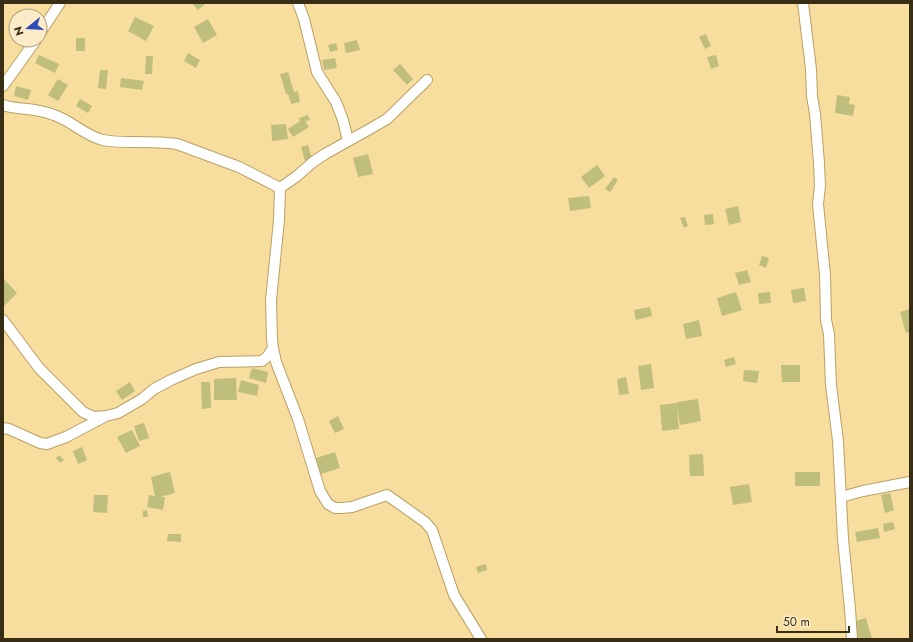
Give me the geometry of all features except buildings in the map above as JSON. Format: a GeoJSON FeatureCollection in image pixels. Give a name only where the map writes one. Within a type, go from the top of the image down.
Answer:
{"type":"FeatureCollection","features":[{"type":"Feature","properties":{"kind":"street"},"geometry":{"type":"LineString","coordinates":[[48,22],[60,3]]}},
{"type":"Feature","properties":{"kind":"street"},"geometry":{"type":"LineString","coordinates":[[298,3],[304,19],[316,72],[336,102],[343,120],[348,141]]}},
{"type":"Feature","properties":{"kind":"street"},"geometry":{"type":"LineString","coordinates":[[803,3],[811,69],[812,96],[819,163],[820,186],[818,204],[825,275],[826,320],[829,334],[831,385],[837,435],[843,540],[852,639]]}},
{"type":"Feature","properties":{"kind":"street"},"geometry":{"type":"LineString","coordinates":[[3,86],[30,48]]}},
{"type":"Feature","properties":{"kind":"street"},"geometry":{"type":"LineString","coordinates":[[280,188],[325,154],[387,119],[427,80]]}},
{"type":"Feature","properties":{"kind":"street"},"geometry":{"type":"LineString","coordinates":[[3,105],[11,108],[29,109],[55,115],[89,135],[103,140],[177,144],[239,167],[280,188]]}},
{"type":"Feature","properties":{"kind":"street"},"geometry":{"type":"LineString","coordinates":[[280,188],[279,220],[271,300],[273,348],[276,362],[298,420],[320,491],[328,504],[335,508],[352,507],[387,495],[425,522],[432,530],[454,595],[480,639]]}},
{"type":"Feature","properties":{"kind":"street"},"geometry":{"type":"LineString","coordinates":[[3,320],[39,368],[83,412],[94,416],[106,416]]}},
{"type":"Feature","properties":{"kind":"street"},"geometry":{"type":"LineString","coordinates":[[3,428],[9,429],[40,443],[47,444],[66,437],[106,416],[118,413],[142,399],[154,389],[196,369],[219,362],[262,361],[268,356],[273,348]]}},
{"type":"Feature","properties":{"kind":"street"},"geometry":{"type":"LineString","coordinates":[[841,497],[910,482]]}}]}
